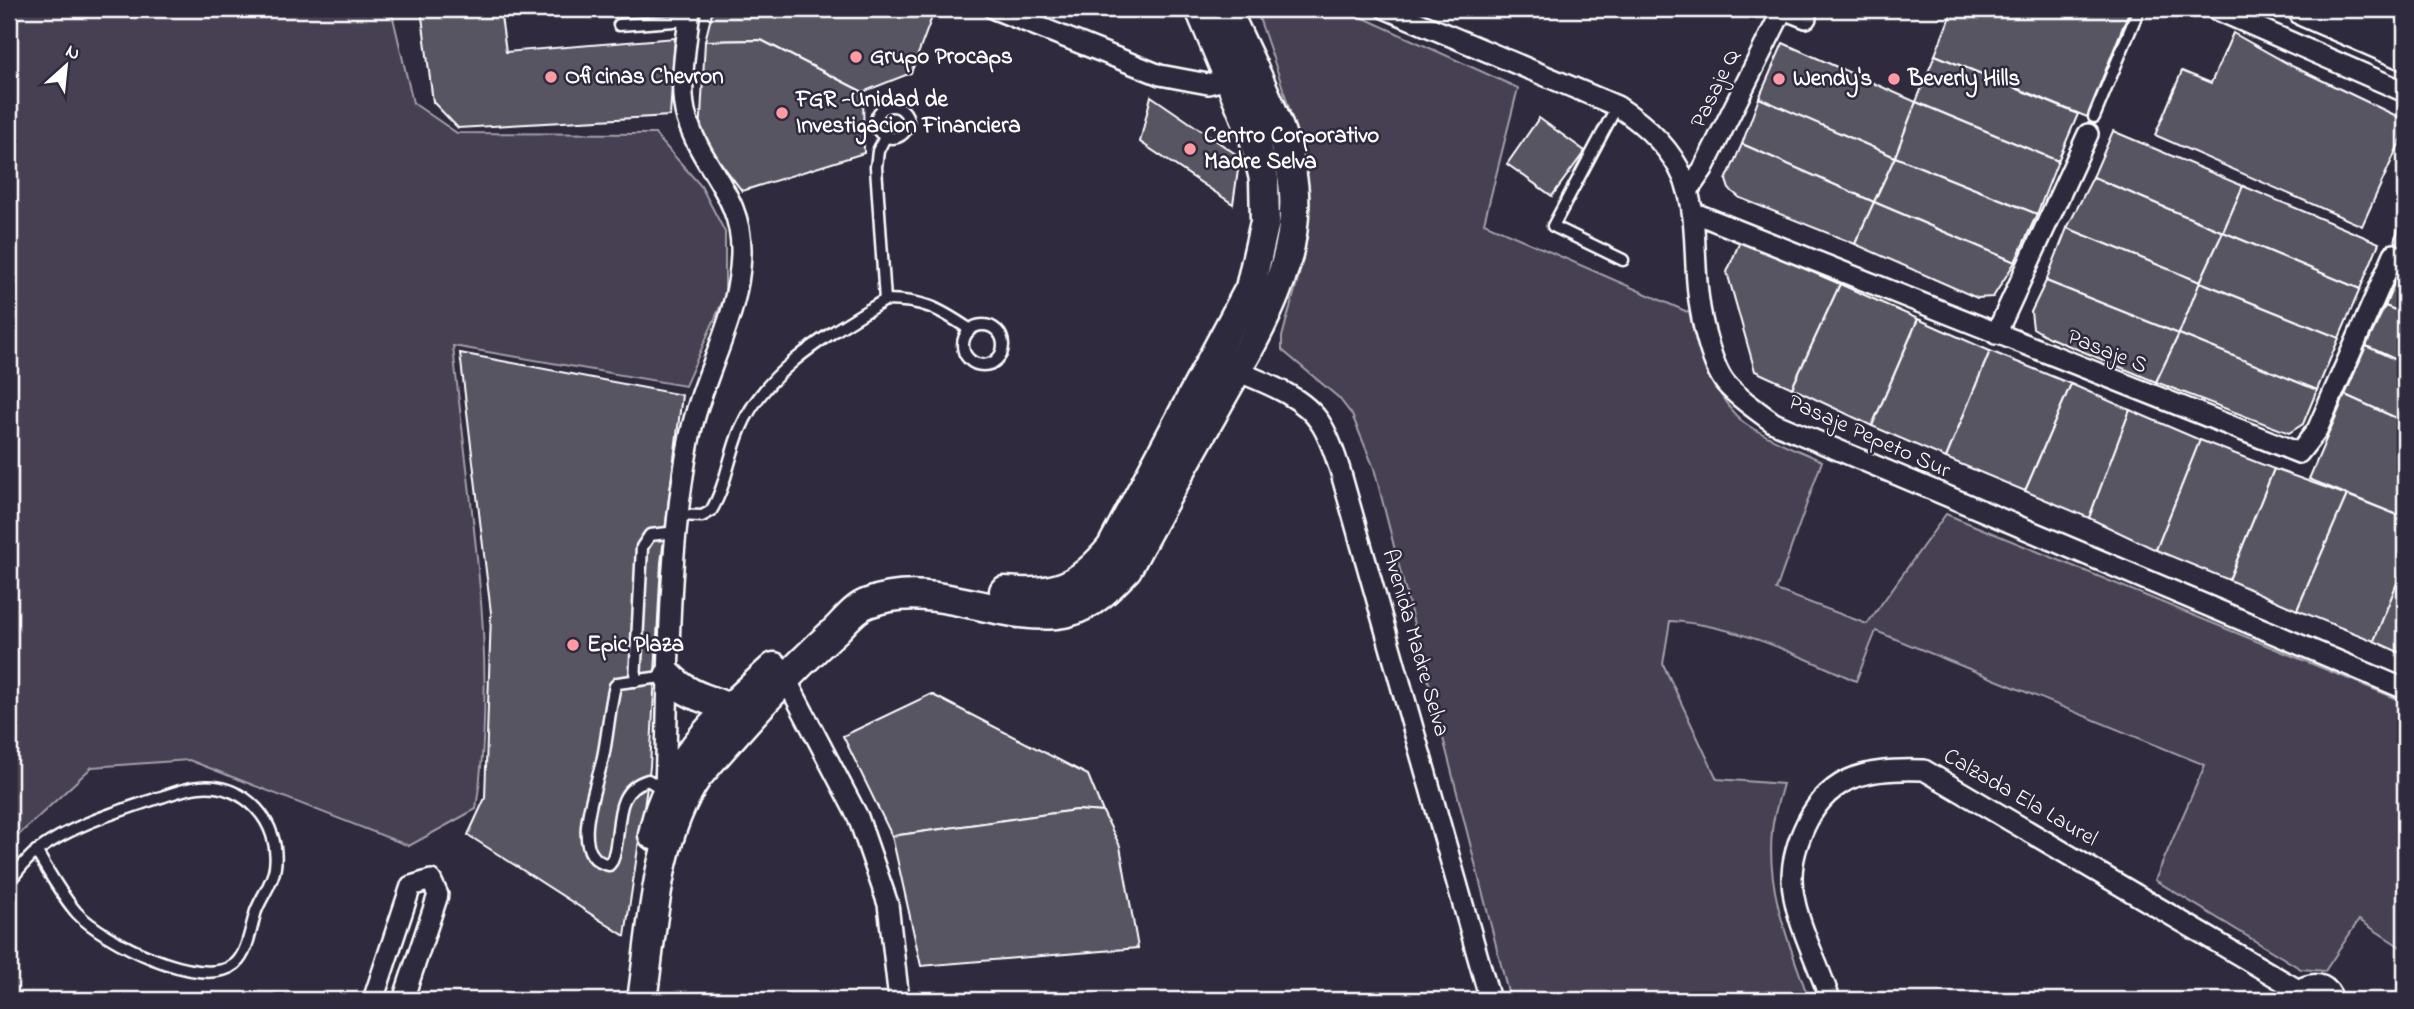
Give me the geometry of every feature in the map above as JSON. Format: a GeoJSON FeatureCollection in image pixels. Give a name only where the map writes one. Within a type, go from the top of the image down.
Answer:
{"type":"FeatureCollection","features":[{"type":"Feature","properties":{"kind":"highway"},"geometry":{"type":"LineString","coordinates":[[2306,9],[2405,52]]}},
{"type":"Feature","properties":{"kind":"highway"},"geometry":{"type":"LineString","coordinates":[[2379,9],[2405,20]]}},
{"type":"Feature","properties":{"kind":"street"},"geometry":{"type":"LineString","coordinates":[[993,9],[1160,75],[1208,84],[1228,79]]}},
{"type":"Feature","properties":{"kind":"street"},"geometry":{"type":"LineString","coordinates":[[623,1000],[657,812],[665,791],[682,763],[780,673],[865,604],[921,594],[1036,614],[1068,612],[1094,600],[1127,569],[1224,365],[1250,288],[1267,202],[1265,179],[1251,129],[1200,9]]}},
{"type":"Feature","properties":{"kind":"street"},"geometry":{"type":"LineString","coordinates":[[1224,365],[1284,271],[1293,234],[1294,192],[1287,157],[1264,92],[1226,9]]}},
{"type":"Feature","properties":{"kind":"street","name":"Pasaje Pepeto Sur"},"geometry":{"type":"LineString","coordinates":[[1386,9],[1412,14],[1617,106],[1647,126],[1668,149],[1690,188],[1704,329],[1712,356],[1727,386],[1774,423],[2405,689]]}},
{"type":"Feature","properties":{"kind":"street","name":"Pasaje Q"},"geometry":{"type":"LineString","coordinates":[[1690,188],[1703,169],[1783,9],[1806,18]]}},
{"type":"Feature","properties":{"kind":"street"},"geometry":{"type":"LineString","coordinates":[[2215,9],[2405,92]]}},
{"type":"Feature","properties":{"kind":"street"},"geometry":{"type":"LineString","coordinates":[[665,791],[669,676],[678,620],[677,523],[693,424],[733,313],[741,257],[738,217],[731,199],[698,145],[686,118],[683,96],[690,14]]}},
{"type":"Feature","properties":{"kind":"street"},"geometry":{"type":"LineString","coordinates":[[1996,334],[2091,126]]}},
{"type":"Feature","properties":{"kind":"street","name":"Pasaje S"},"geometry":{"type":"LineString","coordinates":[[1692,212],[2299,453],[2318,430],[2400,241]]}},
{"type":"Feature","properties":{"kind":"street","name":"Avenida Madre Selva"},"geometry":{"type":"LineString","coordinates":[[1224,365],[1307,407],[1321,423],[1329,440],[1340,470],[1490,1000]]}},
{"type":"Feature","properties":{"kind":"street"},"geometry":{"type":"LineString","coordinates":[[780,673],[858,817],[888,904],[899,1000]]}},
{"type":"Feature","properties":{"kind":"street"},"geometry":{"type":"LineString","coordinates":[[669,676],[683,690],[699,699],[738,714]]}},
{"type":"Feature","properties":{"kind":"street"},"geometry":{"type":"LineString","coordinates":[[642,1000],[671,829],[685,794],[738,714]]}},
{"type":"Feature","properties":{"kind":"street","name":"Calzada Ela Laurel"},"geometry":{"type":"LineString","coordinates":[[1830,1000],[1803,924],[1791,880],[1796,844],[1815,807],[1832,789],[1849,779],[1885,768],[1924,770],[2298,996]]}},
{"type":"Feature","properties":{"kind":"street"},"geometry":{"type":"LineString","coordinates":[[373,1000],[411,886],[431,880],[438,895],[403,1000]]}},
{"type":"Feature","properties":{"kind":"street"},"geometry":{"type":"LineString","coordinates":[[2298,996],[2310,984],[2322,985],[2333,1000]]}},
{"type":"Feature","properties":{"kind":"lane"},"geometry":{"type":"LineString","coordinates":[[2091,126],[2139,9]]}},
{"type":"Feature","properties":{"kind":"lane"},"geometry":{"type":"LineString","coordinates":[[619,25],[690,14]]}},
{"type":"Feature","properties":{"kind":"lane"},"geometry":{"type":"LineString","coordinates":[[1617,106],[1553,226],[1622,260]]}},
{"type":"Feature","properties":{"kind":"lane"},"geometry":{"type":"LineString","coordinates":[[884,137],[878,151],[876,167],[885,300]]}},
{"type":"Feature","properties":{"kind":"lane"},"geometry":{"type":"LineString","coordinates":[[635,681],[642,547],[650,535],[711,511],[740,429],[774,378],[841,327],[885,300],[913,300],[940,309],[969,330]]}},
{"type":"Feature","properties":{"kind":"lane"},"geometry":{"type":"LineString","coordinates":[[982,324],[1000,333],[1003,346],[998,359],[986,365],[968,359],[962,341],[969,330],[982,324]]}},
{"type":"Feature","properties":{"kind":"lane"},"geometry":{"type":"LineString","coordinates":[[665,791],[648,780],[630,790],[620,806],[612,861],[609,865],[598,861],[592,855],[587,833],[589,796],[603,760],[615,686],[618,683],[669,676]]}},
{"type":"Feature","properties":{"kind":"lane"},"geometry":{"type":"LineString","coordinates":[[9,882],[36,851],[99,817],[186,789],[212,786],[237,793],[255,806],[268,825],[277,850],[275,871],[257,909],[243,954],[223,971],[207,973],[139,953],[96,929],[78,914],[36,851]]}},
{"type":"Feature","properties":{"kind":"shaded area"},"geometry":{"type":"Polygon","coordinates":[[[9,9],[391,9],[413,103],[457,133],[655,134],[701,186],[725,232],[725,296],[685,386],[453,346],[479,578],[485,693],[483,751],[476,809],[409,846],[189,760],[92,767],[9,844],[9,9]]]}},
{"type":"Feature","properties":{"kind":"shaded area"},"geometry":{"type":"Polygon","coordinates":[[[1256,9],[1344,9],[1518,88],[1484,223],[1690,313],[1711,375],[1738,417],[1766,436],[1822,461],[1776,590],[1867,624],[1946,514],[2405,702],[2405,950],[2359,920],[2325,971],[2301,969],[2155,880],[2205,765],[1876,631],[1856,681],[1765,642],[1718,628],[1670,621],[1663,664],[1717,779],[1783,784],[1773,826],[1773,875],[1781,918],[1809,1000],[1510,1000],[1374,468],[1352,415],[1339,398],[1282,350],[1282,337],[1306,243],[1308,211],[1296,133],[1256,9]]]}},
{"type":"Feature","properties":{"kind":"building","name":"Oficinas Chevron"},"geometry":{"type":"Polygon","coordinates":[[[421,9],[500,9],[506,52],[675,38],[670,116],[458,128],[433,102],[421,9]]]}},
{"type":"Feature","properties":{"kind":"building","name":"Grupo Procaps"},"geometry":{"type":"Polygon","coordinates":[[[713,9],[935,9],[911,73],[863,92],[761,40],[705,41],[713,9]]]}},
{"type":"Feature","properties":{"kind":"building"},"geometry":{"type":"Polygon","coordinates":[[[1953,9],[2130,9],[2087,117],[1935,55],[1953,9]]]}},
{"type":"Feature","properties":{"kind":"building"},"geometry":{"type":"Polygon","coordinates":[[[2233,33],[2294,67],[2405,120],[2405,131],[2362,226],[2155,135],[2182,71],[2211,83],[2233,33]]]}},
{"type":"Feature","properties":{"kind":"building","name":"FGR -Unidad de Investigacion Financiera"},"geometry":{"type":"Polygon","coordinates":[[[761,40],[863,92],[864,153],[742,191],[700,135],[705,41],[761,40]]]}},
{"type":"Feature","properties":{"kind":"building"},"geometry":{"type":"Polygon","coordinates":[[[1783,43],[1916,102],[1895,157],[1759,98],[1783,43]]]}},
{"type":"Feature","properties":{"kind":"building"},"geometry":{"type":"Polygon","coordinates":[[[1935,55],[2078,114],[2058,161],[1916,102],[1935,55]]]}},
{"type":"Feature","properties":{"kind":"building","name":"Centro Corporativo Madre Selva"},"geometry":{"type":"Polygon","coordinates":[[[1151,96],[1240,157],[1233,204],[1140,142],[1151,96]]]}},
{"type":"Feature","properties":{"kind":"building"},"geometry":{"type":"Polygon","coordinates":[[[1759,98],[1895,157],[1874,202],[1742,144],[1759,98]]]}},
{"type":"Feature","properties":{"kind":"building"},"geometry":{"type":"Polygon","coordinates":[[[1916,102],[2058,161],[2037,214],[1895,157],[1916,102]]]}},
{"type":"Feature","properties":{"kind":"building"},"geometry":{"type":"Polygon","coordinates":[[[1539,118],[1585,151],[1552,196],[1507,164],[1539,118]]]}},
{"type":"Feature","properties":{"kind":"building"},"geometry":{"type":"Polygon","coordinates":[[[2113,131],[2243,186],[2223,232],[2093,177],[2113,131]]]}},
{"type":"Feature","properties":{"kind":"building"},"geometry":{"type":"Polygon","coordinates":[[[1742,144],[1874,202],[1855,244],[1740,198],[1729,189],[1726,180],[1742,144]]]}},
{"type":"Feature","properties":{"kind":"building"},"geometry":{"type":"Polygon","coordinates":[[[1895,157],[2037,214],[2015,262],[1874,202],[1895,157]]]}},
{"type":"Feature","properties":{"kind":"building"},"geometry":{"type":"Polygon","coordinates":[[[2093,177],[2223,232],[2200,282],[2067,228],[2093,177]]]}},
{"type":"Feature","properties":{"kind":"building"},"geometry":{"type":"Polygon","coordinates":[[[2243,186],[2379,243],[2360,289],[2223,232],[2243,186]]]}},
{"type":"Feature","properties":{"kind":"building"},"geometry":{"type":"Polygon","coordinates":[[[1874,202],[2015,262],[1993,297],[1977,298],[1855,244],[1874,202]]]}},
{"type":"Feature","properties":{"kind":"building"},"geometry":{"type":"Polygon","coordinates":[[[2067,228],[2200,282],[2179,334],[2046,281],[2067,228]]]}},
{"type":"Feature","properties":{"kind":"building"},"geometry":{"type":"Polygon","coordinates":[[[2223,232],[2360,289],[2339,338],[2200,282],[2223,232]]]}},
{"type":"Feature","properties":{"kind":"building"},"geometry":{"type":"Polygon","coordinates":[[[1740,241],[1840,284],[1792,388],[1755,371],[1727,272],[1740,241]]]}},
{"type":"Feature","properties":{"kind":"building"},"geometry":{"type":"Polygon","coordinates":[[[2405,257],[2405,314],[2385,306],[2405,257]]]}},
{"type":"Feature","properties":{"kind":"building"},"geometry":{"type":"Polygon","coordinates":[[[2046,281],[2179,334],[2156,382],[2048,337],[2033,328],[2031,312],[2046,281]]]}},
{"type":"Feature","properties":{"kind":"building"},"geometry":{"type":"Polygon","coordinates":[[[2200,282],[2339,338],[2317,390],[2179,334],[2200,282]]]}},
{"type":"Feature","properties":{"kind":"building"},"geometry":{"type":"Polygon","coordinates":[[[1840,284],[1918,319],[1872,426],[1792,388],[1840,284]]]}},
{"type":"Feature","properties":{"kind":"building"},"geometry":{"type":"Polygon","coordinates":[[[2385,306],[2405,314],[2405,364],[2366,346],[2385,306]]]}},
{"type":"Feature","properties":{"kind":"building"},"geometry":{"type":"Polygon","coordinates":[[[1918,319],[1990,351],[1946,458],[1872,426],[1918,319]]]}},
{"type":"Feature","properties":{"kind":"building"},"geometry":{"type":"Polygon","coordinates":[[[2179,334],[2317,390],[2303,424],[2289,433],[2156,382],[2179,334]]]}},
{"type":"Feature","properties":{"kind":"building"},"geometry":{"type":"Polygon","coordinates":[[[2366,346],[2405,364],[2405,422],[2345,395],[2366,346]]]}},
{"type":"Feature","properties":{"kind":"building"},"geometry":{"type":"Polygon","coordinates":[[[1990,351],[2071,384],[2025,491],[1946,458],[1990,351]]]}},
{"type":"Feature","properties":{"kind":"building","name":"Epic Plaza"},"geometry":{"type":"Polygon","coordinates":[[[460,353],[682,395],[661,563],[650,767],[625,936],[468,835],[485,798],[491,613],[460,353]]]}},
{"type":"Feature","properties":{"kind":"building"},"geometry":{"type":"Polygon","coordinates":[[[2071,384],[2130,410],[2089,518],[2025,491],[2071,384]]]}},
{"type":"Feature","properties":{"kind":"building"},"geometry":{"type":"Polygon","coordinates":[[[2345,395],[2405,422],[2405,518],[2309,479],[2345,395]]]}},
{"type":"Feature","properties":{"kind":"building"},"geometry":{"type":"Polygon","coordinates":[[[2130,410],[2200,440],[2156,550],[2089,518],[2130,410]]]}},
{"type":"Feature","properties":{"kind":"building"},"geometry":{"type":"Polygon","coordinates":[[[2200,440],[2274,469],[2229,580],[2156,550],[2200,440]]]}},
{"type":"Feature","properties":{"kind":"building"},"geometry":{"type":"Polygon","coordinates":[[[2274,469],[2347,495],[2297,610],[2229,580],[2274,469]]]}},
{"type":"Feature","properties":{"kind":"building"},"geometry":{"type":"Polygon","coordinates":[[[2347,495],[2405,518],[2405,563],[2374,641],[2297,610],[2347,495]]]}},
{"type":"Feature","properties":{"kind":"building"},"geometry":{"type":"Polygon","coordinates":[[[2405,563],[2405,655],[2374,641],[2405,563]]]}},
{"type":"Feature","properties":{"kind":"building"},"geometry":{"type":"Polygon","coordinates":[[[931,694],[1088,775],[1103,812],[1076,810],[892,836],[843,736],[931,694]]]}},
{"type":"Feature","properties":{"kind":"building"},"geometry":{"type":"Polygon","coordinates":[[[1076,810],[1103,812],[1120,846],[1138,948],[921,966],[892,836],[1076,810]]]}},
{"type":"Feature","properties":{"kind":"place","name":"Grupo Procaps"},"geometry":{"type":"Point","coordinates":[856,57]}},
{"type":"Feature","properties":{"kind":"place","name":"Oficinas Chevron"},"geometry":{"type":"Point","coordinates":[551,77]}},
{"type":"Feature","properties":{"kind":"place","name":"Wendy's"},"geometry":{"type":"Point","coordinates":[1779,79]}},
{"type":"Feature","properties":{"kind":"place","name":"Beverly Hills"},"geometry":{"type":"Point","coordinates":[1894,79]}},
{"type":"Feature","properties":{"kind":"place","name":"FGR -Unidad de Investigacion Financiera"},"geometry":{"type":"Point","coordinates":[782,113]}},
{"type":"Feature","properties":{"kind":"place","name":"Centro Corporativo Madre Selva"},"geometry":{"type":"Point","coordinates":[1190,149]}},
{"type":"Feature","properties":{"kind":"place","name":"Epic Plaza"},"geometry":{"type":"Point","coordinates":[573,645]}}]}
